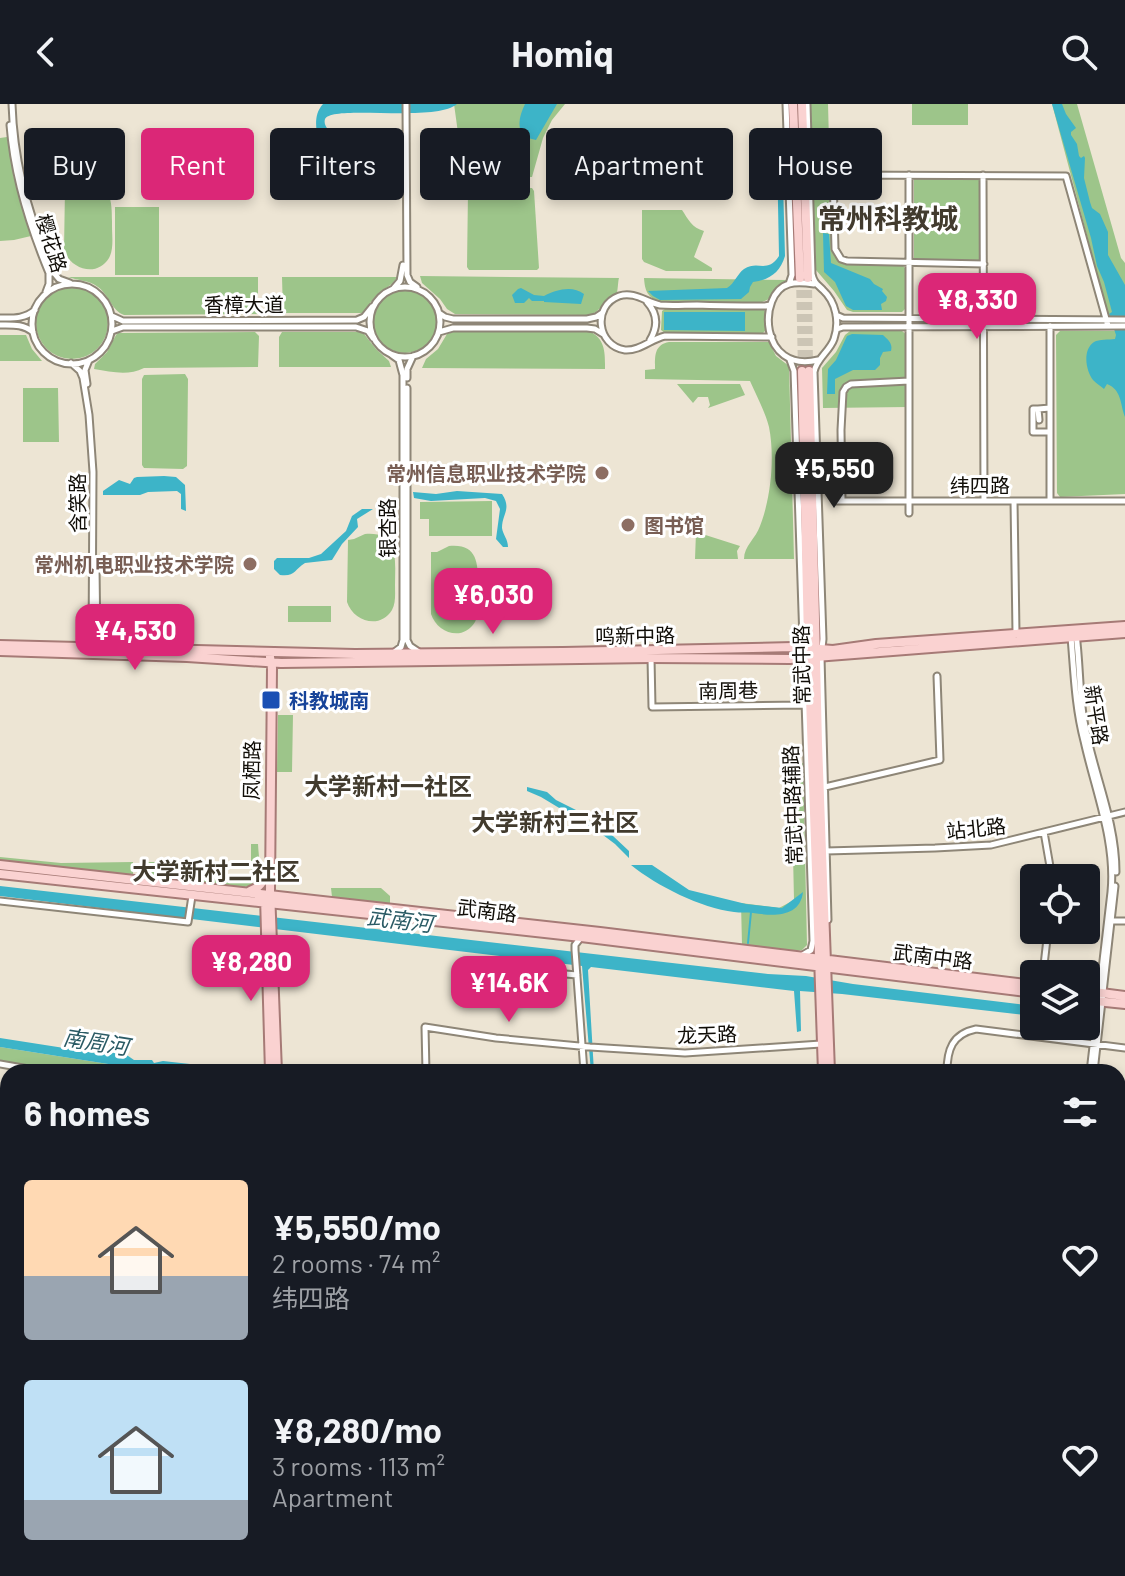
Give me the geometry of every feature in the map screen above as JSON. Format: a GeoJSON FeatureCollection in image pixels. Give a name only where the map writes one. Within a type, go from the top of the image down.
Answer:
{"type":"FeatureCollection","features":[{"type":"Feature","properties":{"kind":"main road"},"geometry":{"type":"LineString","coordinates":[[793,104],[808,280]]}},
{"type":"Feature","properties":{"kind":"main road"},"geometry":{"type":"LineString","coordinates":[[805,104],[808,280]]}},
{"type":"Feature","properties":{"kind":"main road","name":"常武中路"},"geometry":{"type":"LineString","coordinates":[[806,371],[812,654],[825,851],[827,940],[823,968]]}},
{"type":"Feature","properties":{"kind":"main road","name":"鸣新中路"},"geometry":{"type":"LineString","coordinates":[[0,648],[270,662],[651,658],[812,654],[1074,634],[1125,626]]}},
{"type":"Feature","properties":{"kind":"main road","name":"鸣新中路"},"geometry":{"type":"LineString","coordinates":[[0,648],[812,654],[1016,633],[1125,633]]}},
{"type":"Feature","properties":{"kind":"main road","name":"凤栖路"},"geometry":{"type":"LineString","coordinates":[[269,652],[269,933]]}},
{"type":"Feature","properties":{"kind":"main road","name":"常武中路"},"geometry":{"type":"LineString","coordinates":[[812,654],[808,713],[823,968]]}},
{"type":"Feature","properties":{"kind":"main road","name":"武南路"},"geometry":{"type":"LineString","coordinates":[[0,865],[240,891],[268,902],[296,897],[581,939]]}},
{"type":"Feature","properties":{"kind":"main road"},"geometry":{"type":"LineString","coordinates":[[240,891],[258,888],[268,868]]}},
{"type":"Feature","properties":{"kind":"main road"},"geometry":{"type":"LineString","coordinates":[[268,868],[279,893],[296,897]]}},
{"type":"Feature","properties":{"kind":"main road"},"geometry":{"type":"LineString","coordinates":[[811,885],[816,873]]}},
{"type":"Feature","properties":{"kind":"main road","name":"武南路"},"geometry":{"type":"LineString","coordinates":[[0,874],[581,939],[799,960],[823,968]]}},
{"type":"Feature","properties":{"kind":"main road"},"geometry":{"type":"LineString","coordinates":[[269,933],[270,1064]]}},
{"type":"Feature","properties":{"kind":"main road"},"geometry":{"type":"LineString","coordinates":[[269,933],[277,1064]]}},
{"type":"Feature","properties":{"kind":"main road"},"geometry":{"type":"LineString","coordinates":[[827,940],[837,954],[856,963]]}},
{"type":"Feature","properties":{"kind":"main road"},"geometry":{"type":"LineString","coordinates":[[813,941],[823,968],[829,1064]]}},
{"type":"Feature","properties":{"kind":"main road","name":"武南中路"},"geometry":{"type":"LineString","coordinates":[[823,968],[856,963],[1020,983]]}},
{"type":"Feature","properties":{"kind":"main road","name":"武南中路"},"geometry":{"type":"LineString","coordinates":[[823,968],[1020,991]]}},
{"type":"Feature","properties":{"kind":"main road"},"geometry":{"type":"LineString","coordinates":[[822,1064],[824,994]]}},
{"type":"Feature","properties":{"kind":"main road"},"geometry":{"type":"LineString","coordinates":[[1101,1002],[1125,996]]}},
{"type":"Feature","properties":{"kind":"main road"},"geometry":{"type":"LineString","coordinates":[[1101,1002],[1125,1004]]}},
{"type":"Feature","properties":{"kind":"street","name":"樱花路"},"geometry":{"type":"LineString","coordinates":[[11,104],[16,166],[31,229],[49,273],[45,295]]}},
{"type":"Feature","properties":{"kind":"street"},"geometry":{"type":"LineString","coordinates":[[786,104],[792,275],[789,284]]}},
{"type":"Feature","properties":{"kind":"street"},"geometry":{"type":"LineString","coordinates":[[405,107],[407,275],[410,282],[434,302],[440,324],[430,346],[422,353],[402,357],[384,351],[373,338],[369,323],[372,307],[382,294],[396,286],[403,274],[405,107]]}},
{"type":"Feature","properties":{"kind":"street","name":"樱花路"},"geometry":{"type":"LineString","coordinates":[[16,166],[35,227],[54,273],[59,279],[75,284]]}},
{"type":"Feature","properties":{"kind":"street"},"geometry":{"type":"LineString","coordinates":[[984,264],[847,261],[837,256],[833,175],[1066,176],[1110,323]]}},
{"type":"Feature","properties":{"kind":"street"},"geometry":{"type":"LineString","coordinates":[[909,175],[909,513]]}},
{"type":"Feature","properties":{"kind":"street"},"geometry":{"type":"LineString","coordinates":[[983,175],[984,501]]}},
{"type":"Feature","properties":{"kind":"street"},"geometry":{"type":"LineString","coordinates":[[812,654],[814,372],[815,365],[820,360],[833,343],[837,329],[836,315],[823,290],[808,280],[789,284],[770,305],[772,337],[783,356],[790,360],[820,360]]}},
{"type":"Feature","properties":{"kind":"street"},"geometry":{"type":"LineString","coordinates":[[0,318],[29,315],[45,295],[56,288],[75,284],[90,288],[109,307],[112,331],[109,340],[89,360],[71,363],[57,360],[45,353],[34,333],[36,309]]}},
{"type":"Feature","properties":{"kind":"street"},"geometry":{"type":"LineString","coordinates":[[389,290],[404,286],[421,290]]}},
{"type":"Feature","properties":{"kind":"street"},"geometry":{"type":"LineString","coordinates":[[603,334],[603,313],[611,301],[622,296],[634,295],[662,305],[770,305]]}},
{"type":"Feature","properties":{"kind":"street"},"geometry":{"type":"LineString","coordinates":[[646,300],[656,321],[655,331],[646,343]]}},
{"type":"Feature","properties":{"kind":"street","name":"香樟大道"},"geometry":{"type":"LineString","coordinates":[[112,316],[123,321],[357,320],[372,307]]}},
{"type":"Feature","properties":{"kind":"street"},"geometry":{"type":"LineString","coordinates":[[439,313],[453,319],[587,319],[603,313]]}},
{"type":"Feature","properties":{"kind":"street"},"geometry":{"type":"LineString","coordinates":[[836,315],[909,322],[1110,323],[1125,326]]}},
{"type":"Feature","properties":{"kind":"street"},"geometry":{"type":"LineString","coordinates":[[984,323],[1050,326],[1125,320]]}},
{"type":"Feature","properties":{"kind":"street"},"geometry":{"type":"LineString","coordinates":[[837,329],[909,322]]}},
{"type":"Feature","properties":{"kind":"street"},"geometry":{"type":"LineString","coordinates":[[0,325],[20,325],[34,333]]}},
{"type":"Feature","properties":{"kind":"street"},"geometry":{"type":"LineString","coordinates":[[1050,326],[1050,501]]}},
{"type":"Feature","properties":{"kind":"street","name":"香樟大道"},"geometry":{"type":"LineString","coordinates":[[112,331],[123,327],[356,327],[368,331],[373,338]]}},
{"type":"Feature","properties":{"kind":"street"},"geometry":{"type":"LineString","coordinates":[[438,333],[453,328],[587,328],[595,329],[621,349],[634,350],[665,336],[772,337]]}},
{"type":"Feature","properties":{"kind":"street","name":"银杏路"},"geometry":{"type":"LineString","coordinates":[[392,355],[399,360],[403,375],[403,640],[401,647],[392,653]]}},
{"type":"Feature","properties":{"kind":"street","name":"银杏路"},"geometry":{"type":"LineString","coordinates":[[413,356],[407,369],[407,640],[420,653]]}},
{"type":"Feature","properties":{"kind":"street","name":"含笑路"},"geometry":{"type":"LineString","coordinates":[[89,360],[85,370],[96,461],[95,649]]}},
{"type":"Feature","properties":{"kind":"street"},"geometry":{"type":"LineString","coordinates":[[790,360],[794,371],[812,654]]}},
{"type":"Feature","properties":{"kind":"street","name":"含笑路"},"geometry":{"type":"LineString","coordinates":[[71,363],[83,378],[92,445],[95,649]]}},
{"type":"Feature","properties":{"kind":"street","name":"纬四路"},"geometry":{"type":"LineString","coordinates":[[909,381],[851,384],[843,392],[838,501],[1125,501]]}},
{"type":"Feature","properties":{"kind":"street"},"geometry":{"type":"LineString","coordinates":[[1050,408],[1035,408],[1033,432],[1050,432]]}},
{"type":"Feature","properties":{"kind":"street"},"geometry":{"type":"LineString","coordinates":[[1036,421],[1050,420]]}},
{"type":"Feature","properties":{"kind":"street"},"geometry":{"type":"LineString","coordinates":[[1014,501],[1016,633]]}},
{"type":"Feature","properties":{"kind":"street","name":"新平路"},"geometry":{"type":"LineString","coordinates":[[1074,634],[1084,719],[1116,855],[1113,921],[1101,1002]]}},
{"type":"Feature","properties":{"kind":"street","name":"南周巷"},"geometry":{"type":"LineString","coordinates":[[651,658],[652,707],[808,713]]}},
{"type":"Feature","properties":{"kind":"street"},"geometry":{"type":"LineString","coordinates":[[822,787],[940,760],[937,676]]}},
{"type":"Feature","properties":{"kind":"street","name":"常武中路辅路"},"geometry":{"type":"LineString","coordinates":[[810,754],[813,941]]}},
{"type":"Feature","properties":{"kind":"street","name":"站北路"},"geometry":{"type":"LineString","coordinates":[[825,851],[979,846],[1125,812]]}},
{"type":"Feature","properties":{"kind":"street","name":"新平路"},"geometry":{"type":"LineString","coordinates":[[1093,1064],[1112,878],[1106,817]]}},
{"type":"Feature","properties":{"kind":"street"},"geometry":{"type":"LineString","coordinates":[[1044,832],[1051,864]]}},
{"type":"Feature","properties":{"kind":"street"},"geometry":{"type":"LineString","coordinates":[[0,901],[188,922],[192,896]]}},
{"type":"Feature","properties":{"kind":"street"},"geometry":{"type":"LineString","coordinates":[[1113,921],[1125,921]]}},
{"type":"Feature","properties":{"kind":"street"},"geometry":{"type":"LineString","coordinates":[[581,939],[577,972],[588,1047],[586,1064]]}},
{"type":"Feature","properties":{"kind":"street"},"geometry":{"type":"LineString","coordinates":[[799,960],[811,950],[813,941]]}},
{"type":"Feature","properties":{"kind":"street"},"geometry":{"type":"LineString","coordinates":[[520,970],[577,972]]}},
{"type":"Feature","properties":{"kind":"street","name":"龙天路"},"geometry":{"type":"LineString","coordinates":[[426,1064],[425,1027],[496,1038],[685,1053],[821,1044]]}},
{"type":"Feature","properties":{"kind":"street"},"geometry":{"type":"LineString","coordinates":[[947,1064],[947,1053],[953,1041],[976,1029],[1125,1048]]}},
{"type":"Feature","properties":{"kind":"green space"},"geometry":{"type":"Polygon","coordinates":[[[454,104],[565,104],[546,128],[532,177],[530,128],[457,128],[454,104]]]}},
{"type":"Feature","properties":{"kind":"green space"},"geometry":{"type":"Polygon","coordinates":[[[810,104],[828,104],[829,128],[811,128],[810,104]]]}},
{"type":"Feature","properties":{"kind":"green space"},"geometry":{"type":"Polygon","coordinates":[[[912,104],[968,104],[968,125],[912,125],[912,104]]]}},
{"type":"Feature","properties":{"kind":"green space"},"geometry":{"type":"Polygon","coordinates":[[[1052,104],[1077,104],[1125,263],[1125,313],[1109,314],[1107,311],[1052,104]]]}},
{"type":"Feature","properties":{"kind":"green space"},"geometry":{"type":"Polygon","coordinates":[[[7,137],[14,178],[31,236],[0,241],[0,138],[7,137]]]}},
{"type":"Feature","properties":{"kind":"green space"},"geometry":{"type":"Polygon","coordinates":[[[914,178],[981,178],[982,260],[914,261],[914,178]]]}},
{"type":"Feature","properties":{"kind":"green space"},"geometry":{"type":"Polygon","coordinates":[[[532,188],[539,268],[469,270],[468,200],[530,200],[532,188]]]}},
{"type":"Feature","properties":{"kind":"green space"},"geometry":{"type":"Polygon","coordinates":[[[65,200],[111,200],[111,254],[104,264],[98,268],[84,269],[72,262],[64,250],[65,200]]]}},
{"type":"Feature","properties":{"kind":"green space"},"geometry":{"type":"Polygon","coordinates":[[[813,200],[831,200],[832,251],[835,257],[845,265],[902,265],[906,269],[906,308],[902,312],[847,310],[816,270],[813,200]]]}},
{"type":"Feature","properties":{"kind":"green space"},"geometry":{"type":"Polygon","coordinates":[[[115,207],[159,207],[159,275],[115,275],[115,207]]]}},
{"type":"Feature","properties":{"kind":"green space"},"geometry":{"type":"Polygon","coordinates":[[[642,210],[682,210],[693,225],[704,231],[694,257],[712,271],[666,271],[644,262],[642,210]]]}},
{"type":"Feature","properties":{"kind":"green space"},"geometry":{"type":"Polygon","coordinates":[[[420,276],[619,278],[617,292],[591,315],[455,314],[422,283],[420,276]]]}},
{"type":"Feature","properties":{"kind":"green space"},"geometry":{"type":"Polygon","coordinates":[[[68,277],[258,277],[258,314],[124,315],[116,310],[98,287],[68,277]]]}},
{"type":"Feature","properties":{"kind":"green space"},"geometry":{"type":"Polygon","coordinates":[[[282,277],[397,277],[362,313],[283,313],[282,277]]]}},
{"type":"Feature","properties":{"kind":"green space"},"geometry":{"type":"Polygon","coordinates":[[[644,278],[788,280],[762,302],[659,302],[647,293],[644,278]]]}},
{"type":"Feature","properties":{"kind":"green space"},"geometry":{"type":"Polygon","coordinates":[[[72,287],[92,293],[102,303],[108,323],[102,343],[92,353],[72,359],[52,353],[42,343],[36,323],[42,303],[52,293],[72,287]]]}},
{"type":"Feature","properties":{"kind":"green space"},"geometry":{"type":"Polygon","coordinates":[[[405,289],[428,298],[437,321],[428,344],[405,353],[382,344],[373,321],[382,298],[405,289]]]}},
{"type":"Feature","properties":{"kind":"green space"},"geometry":{"type":"Polygon","coordinates":[[[763,309],[765,331],[665,333],[661,330],[662,311],[763,309]]]}},
{"type":"Feature","properties":{"kind":"green space"},"geometry":{"type":"Polygon","coordinates":[[[850,331],[902,331],[907,335],[907,407],[823,408],[822,368],[850,331]]]}},
{"type":"Feature","properties":{"kind":"green space"},"geometry":{"type":"Polygon","coordinates":[[[1060,331],[1125,331],[1125,494],[1060,497],[1057,493],[1056,335],[1060,331]]]}},
{"type":"Feature","properties":{"kind":"green space"},"geometry":{"type":"Polygon","coordinates":[[[255,332],[259,336],[258,367],[144,368],[126,373],[94,369],[118,333],[255,332]]]}},
{"type":"Feature","properties":{"kind":"green space"},"geometry":{"type":"Polygon","coordinates":[[[282,332],[359,332],[389,361],[391,367],[279,367],[279,337],[282,332]]]}},
{"type":"Feature","properties":{"kind":"green space"},"geometry":{"type":"Polygon","coordinates":[[[591,332],[602,344],[605,369],[422,368],[447,334],[591,332]]]}},
{"type":"Feature","properties":{"kind":"green space"},"geometry":{"type":"Polygon","coordinates":[[[0,335],[26,335],[42,361],[0,361],[0,335]]]}},
{"type":"Feature","properties":{"kind":"green space"},"geometry":{"type":"Polygon","coordinates":[[[669,342],[769,342],[776,356],[789,366],[794,559],[744,559],[764,515],[772,464],[769,427],[750,381],[645,379],[645,370],[655,369],[658,348],[669,342]]]}},
{"type":"Feature","properties":{"kind":"green space"},"geometry":{"type":"Polygon","coordinates":[[[185,374],[188,379],[187,466],[183,469],[144,468],[142,379],[144,375],[185,374]]]}},
{"type":"Feature","properties":{"kind":"green space"},"geometry":{"type":"Polygon","coordinates":[[[677,384],[740,384],[745,395],[708,408],[708,397],[698,397],[693,403],[677,384]]]}},
{"type":"Feature","properties":{"kind":"green space"},"geometry":{"type":"Polygon","coordinates":[[[23,388],[58,388],[59,442],[23,442],[23,388]]]}},
{"type":"Feature","properties":{"kind":"green space"},"geometry":{"type":"Polygon","coordinates":[[[492,501],[492,536],[429,536],[429,519],[420,519],[420,502],[492,501]]]}},
{"type":"Feature","properties":{"kind":"green space"},"geometry":{"type":"Polygon","coordinates":[[[696,532],[740,546],[738,559],[695,559],[696,532]]]}},
{"type":"Feature","properties":{"kind":"green space"},"geometry":{"type":"Polygon","coordinates":[[[365,534],[384,537],[390,542],[395,558],[393,607],[381,620],[361,618],[347,602],[348,540],[365,534]]]}},
{"type":"Feature","properties":{"kind":"green space"},"geometry":{"type":"Polygon","coordinates":[[[449,546],[467,548],[475,558],[478,573],[477,618],[470,628],[457,633],[444,630],[431,614],[431,552],[449,546]]]}},
{"type":"Feature","properties":{"kind":"green space"},"geometry":{"type":"Polygon","coordinates":[[[288,606],[331,606],[331,622],[288,622],[288,606]]]}},
{"type":"Feature","properties":{"kind":"green space"},"geometry":{"type":"Polygon","coordinates":[[[278,715],[293,715],[292,772],[277,772],[278,715]]]}},
{"type":"Feature","properties":{"kind":"green space"},"geometry":{"type":"Polygon","coordinates":[[[791,763],[803,763],[807,945],[797,951],[742,945],[741,903],[779,908],[794,900],[791,763]]]}},
{"type":"Feature","properties":{"kind":"green space"},"geometry":{"type":"Polygon","coordinates":[[[251,844],[258,844],[260,867],[254,883],[248,886],[240,888],[140,877],[140,862],[203,862],[203,877],[246,883],[251,878],[251,844]]]}},
{"type":"Feature","properties":{"kind":"green space"},"geometry":{"type":"Polygon","coordinates":[[[0,857],[61,863],[133,862],[133,876],[0,860],[0,857]]]}},
{"type":"Feature","properties":{"kind":"green space"},"geometry":{"type":"Polygon","coordinates":[[[331,888],[381,888],[390,896],[390,905],[332,897],[331,888]]]}},
{"type":"Feature","properties":{"kind":"green space"},"geometry":{"type":"Polygon","coordinates":[[[0,1047],[108,1064],[19,1064],[0,1061],[0,1047]]]}},
{"type":"Feature","properties":{"kind":"water"},"geometry":{"type":"Polygon","coordinates":[[[323,104],[457,104],[428,112],[332,115],[325,119],[327,128],[316,128],[323,104]]]}},
{"type":"Feature","properties":{"kind":"water"},"geometry":{"type":"Polygon","coordinates":[[[525,104],[557,104],[536,140],[530,138],[530,128],[520,128],[525,104]]]}},
{"type":"Feature","properties":{"kind":"water"},"geometry":{"type":"Polygon","coordinates":[[[1052,104],[1062,104],[1076,128],[1071,135],[1077,144],[1079,156],[1085,158],[1084,178],[1090,202],[1100,214],[1108,232],[1108,255],[1125,285],[1125,417],[1115,390],[1107,384],[1104,389],[1096,383],[1087,366],[1090,346],[1096,341],[1115,339],[1116,335],[1104,282],[1052,104]]]}},
{"type":"Feature","properties":{"kind":"water"},"geometry":{"type":"Polygon","coordinates":[[[778,200],[783,200],[785,256],[777,271],[753,282],[749,292],[741,299],[660,300],[648,291],[727,288],[744,269],[766,266],[779,256],[778,200]]]}},
{"type":"Feature","properties":{"kind":"water"},"geometry":{"type":"Polygon","coordinates":[[[823,233],[829,234],[831,263],[870,279],[883,289],[887,297],[881,304],[882,310],[853,310],[846,306],[835,282],[824,272],[823,233]]]}},
{"type":"Feature","properties":{"kind":"water"},"geometry":{"type":"Polygon","coordinates":[[[521,288],[544,296],[569,289],[584,294],[581,304],[532,301],[529,298],[524,303],[515,303],[512,295],[521,288]]]}},
{"type":"Feature","properties":{"kind":"water"},"geometry":{"type":"Polygon","coordinates":[[[664,312],[745,312],[745,331],[664,330],[664,312]]]}},
{"type":"Feature","properties":{"kind":"water"},"geometry":{"type":"Polygon","coordinates":[[[883,335],[891,344],[891,351],[883,352],[880,365],[875,370],[853,370],[835,379],[835,394],[827,394],[828,369],[836,360],[847,336],[883,335]]]}},
{"type":"Feature","properties":{"kind":"water"},"geometry":{"type":"Polygon","coordinates":[[[137,477],[176,477],[185,485],[186,511],[181,509],[181,494],[177,491],[103,495],[103,491],[119,480],[130,484],[137,477]]]}},
{"type":"Feature","properties":{"kind":"water"},"geometry":{"type":"Polygon","coordinates":[[[457,491],[502,494],[506,508],[502,528],[508,547],[503,547],[496,539],[500,509],[496,501],[485,498],[431,501],[414,498],[413,492],[436,494],[457,491]]]}},
{"type":"Feature","properties":{"kind":"water"},"geometry":{"type":"Polygon","coordinates":[[[362,509],[373,509],[357,519],[358,527],[332,560],[305,563],[289,575],[280,575],[274,569],[277,558],[309,558],[321,554],[346,531],[352,516],[362,509]]]}},
{"type":"Feature","properties":{"kind":"water"},"geometry":{"type":"Polygon","coordinates":[[[527,787],[547,792],[576,810],[613,836],[629,851],[629,858],[599,832],[527,791],[527,787]]]}},
{"type":"Feature","properties":{"kind":"water"},"geometry":{"type":"Polygon","coordinates":[[[631,865],[652,865],[689,890],[746,904],[782,908],[803,892],[797,907],[784,913],[769,915],[721,910],[680,895],[631,865]]]}},
{"type":"Feature","properties":{"kind":"water"},"geometry":{"type":"Polygon","coordinates":[[[0,886],[806,976],[1020,1004],[1020,1014],[800,991],[801,1031],[797,1032],[794,991],[591,967],[588,970],[594,1064],[590,1064],[582,966],[0,896],[0,886]]]}},
{"type":"Feature","properties":{"kind":"water"},"geometry":{"type":"Polygon","coordinates":[[[0,1038],[109,1055],[118,1049],[134,1060],[190,1064],[108,1064],[0,1047],[0,1038]]]}},
{"type":"Feature","properties":{"kind":"waterway"},"geometry":{"type":"LineString","coordinates":[[748,943],[751,912]]}},
{"type":"Feature","properties":{"kind":"tunnel"},"geometry":{"type":"LineString","coordinates":[[800,278],[802,371]]}},
{"type":"Feature","properties":{"kind":"tunnel"},"geometry":{"type":"LineString","coordinates":[[808,278],[809,371]]}},
{"type":"Feature","properties":{"kind":"place","name":"常州信息职业技术学院"},"geometry":{"type":"Point","coordinates":[602,473]}},
{"type":"Feature","properties":{"kind":"place","name":"图书馆"},"geometry":{"type":"Point","coordinates":[628,525]}},
{"type":"Feature","properties":{"kind":"place","name":"常州机电职业技术学院"},"geometry":{"type":"Point","coordinates":[250,564]}},
{"type":"Feature","properties":{"kind":"place","name":"科教城南"},"geometry":{"type":"Point","coordinates":[271,700]}},
{"type":"Feature","properties":{"kind":"district","name":"常州科教城"},"geometry":{"type":"Point","coordinates":[888,218]}},
{"type":"Feature","properties":{"kind":"district","name":"大学新村一社区"},"geometry":{"type":"Point","coordinates":[388,785]}},
{"type":"Feature","properties":{"kind":"district","name":"大学新村三社区"},"geometry":{"type":"Point","coordinates":[555,821]}},
{"type":"Feature","properties":{"kind":"district","name":"大学新村二社区"},"geometry":{"type":"Point","coordinates":[216,870]}},
{"type":"Feature","properties":{"kind":"water label","name":"武南河"},"geometry":{"type":"Point","coordinates":[400,919]}},
{"type":"Feature","properties":{"kind":"water label","name":"南周河"},"geometry":{"type":"Point","coordinates":[96,1041]}}]}
